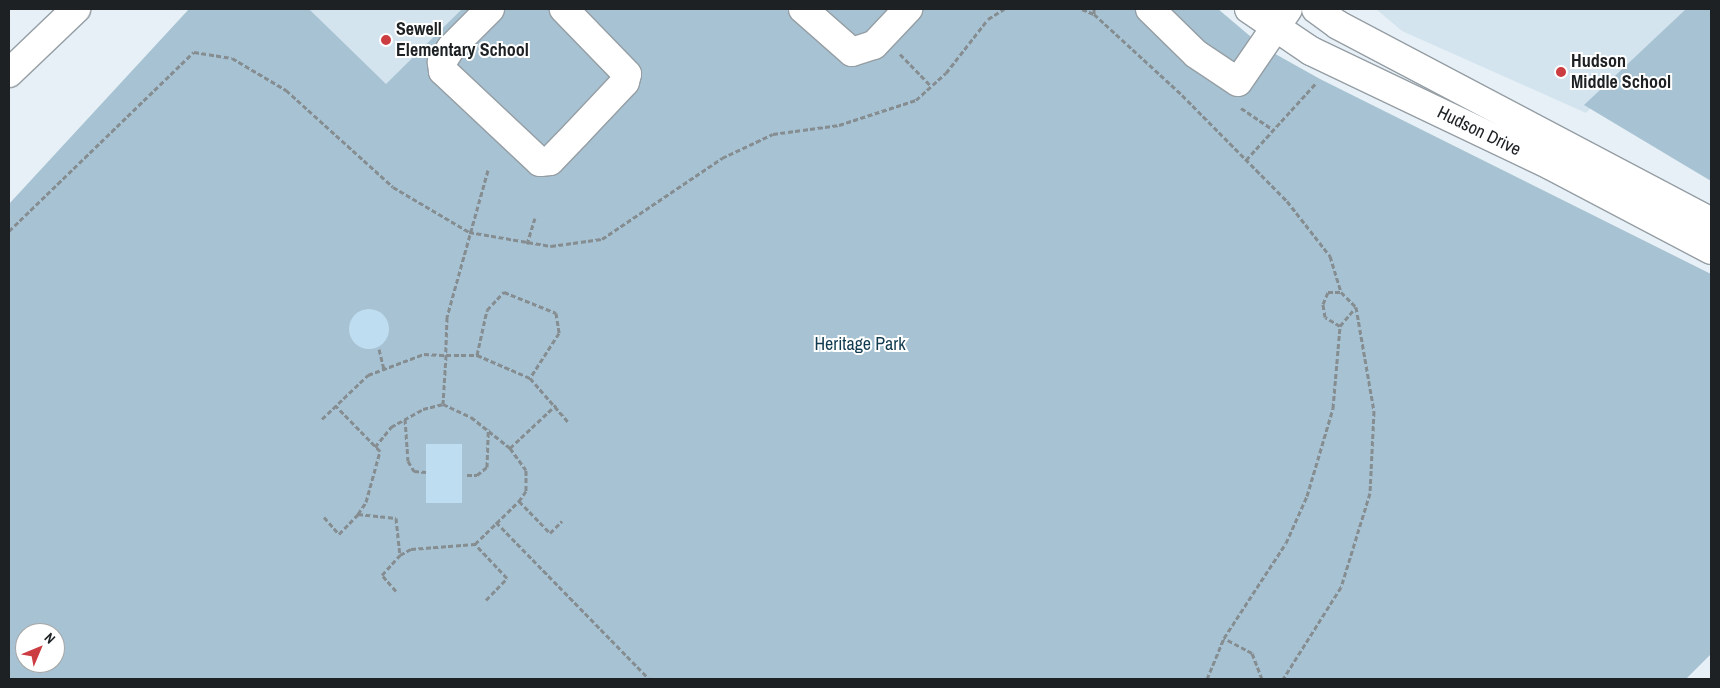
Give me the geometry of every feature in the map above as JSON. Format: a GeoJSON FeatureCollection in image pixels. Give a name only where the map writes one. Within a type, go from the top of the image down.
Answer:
{"type":"FeatureCollection","features":[{"type":"Feature","properties":{"kind":"street"},"geometry":{"type":"LineString","coordinates":[[9,73],[76,9]]}},
{"type":"Feature","properties":{"kind":"street"},"geometry":{"type":"LineString","coordinates":[[490,9],[450,48],[442,62],[443,71],[540,162],[550,161],[625,82],[627,74],[564,9]]}},
{"type":"Feature","properties":{"kind":"street"},"geometry":{"type":"LineString","coordinates":[[803,9],[852,52],[874,45],[908,9]]}},
{"type":"Feature","properties":{"kind":"street"},"geometry":{"type":"LineString","coordinates":[[1150,9],[1196,54],[1238,82],[1283,18]]}},
{"type":"Feature","properties":{"kind":"street","name":"Hudson Drive"},"geometry":{"type":"LineString","coordinates":[[1249,9],[1283,18],[1311,51],[1550,165],[1711,250]]}},
{"type":"Feature","properties":{"kind":"street","name":"Hudson Drive"},"geometry":{"type":"LineString","coordinates":[[1316,9],[1338,25],[1711,222]]}},
{"type":"Feature","properties":{"kind":"path"},"geometry":{"type":"LineString","coordinates":[[1082,9],[1094,14],[1287,201],[1330,256],[1341,292],[1356,307],[1374,411],[1370,493],[1341,587],[1283,679]]}},
{"type":"Feature","properties":{"kind":"path"},"geometry":{"type":"LineString","coordinates":[[1094,9],[1094,14]]}},
{"type":"Feature","properties":{"kind":"path"},"geometry":{"type":"LineString","coordinates":[[896,50],[932,86]]}},
{"type":"Feature","properties":{"kind":"path"},"geometry":{"type":"LineString","coordinates":[[1246,160],[1320,79]]}},
{"type":"Feature","properties":{"kind":"path"},"geometry":{"type":"LineString","coordinates":[[443,404],[447,317],[488,170]]}},
{"type":"Feature","properties":{"kind":"path"},"geometry":{"type":"LineString","coordinates":[[527,244],[535,218]]}},
{"type":"Feature","properties":{"kind":"path"},"geometry":{"type":"LineString","coordinates":[[477,355],[487,310],[504,292],[556,313],[559,333],[530,378]]}},
{"type":"Feature","properties":{"kind":"path"},"geometry":{"type":"LineString","coordinates":[[1340,326],[1325,317],[1323,304],[1328,292],[1341,292]]}},
{"type":"Feature","properties":{"kind":"path"},"geometry":{"type":"LineString","coordinates":[[1207,679],[1224,638],[1286,543],[1307,496],[1333,408],[1340,326],[1356,307]]}},
{"type":"Feature","properties":{"kind":"path"},"geometry":{"type":"LineString","coordinates":[[379,348],[384,369]]}},
{"type":"Feature","properties":{"kind":"path"},"geometry":{"type":"LineString","coordinates":[[322,418],[368,375],[424,354],[477,355],[530,378],[556,405],[569,423]]}},
{"type":"Feature","properties":{"kind":"path"},"geometry":{"type":"LineString","coordinates":[[375,447],[404,419],[443,404]]}},
{"type":"Feature","properties":{"kind":"path"},"geometry":{"type":"LineString","coordinates":[[396,591],[382,575],[400,555],[411,549],[475,544],[519,501],[526,491],[526,470],[510,448],[488,429],[443,404]]}},
{"type":"Feature","properties":{"kind":"path"},"geometry":{"type":"LineString","coordinates":[[324,517],[339,534],[358,514],[372,484],[380,451],[335,405]]}},
{"type":"Feature","properties":{"kind":"path"},"geometry":{"type":"LineString","coordinates":[[510,448],[556,405]]}},
{"type":"Feature","properties":{"kind":"path"},"geometry":{"type":"LineString","coordinates":[[404,419],[408,461],[414,471],[426,472]]}},
{"type":"Feature","properties":{"kind":"path"},"geometry":{"type":"LineString","coordinates":[[467,474],[477,475],[487,467],[488,429]]}},
{"type":"Feature","properties":{"kind":"path"},"geometry":{"type":"LineString","coordinates":[[519,501],[550,533],[562,521]]}},
{"type":"Feature","properties":{"kind":"path"},"geometry":{"type":"LineString","coordinates":[[358,514],[396,518],[400,555]]}},
{"type":"Feature","properties":{"kind":"path"},"geometry":{"type":"LineString","coordinates":[[496,522],[648,679]]}},
{"type":"Feature","properties":{"kind":"path"},"geometry":{"type":"LineString","coordinates":[[475,544],[507,578],[486,600]]}},
{"type":"Feature","properties":{"kind":"path"},"geometry":{"type":"LineString","coordinates":[[1224,638],[1252,653],[1262,679]]}},
{"type":"Feature","properties":{"kind":"shaded area","name":"Sewell Elementary School"},"geometry":{"type":"Polygon","coordinates":[[[309,9],[462,9],[386,85],[309,9]]]}},
{"type":"Feature","properties":{"kind":"shaded area","name":"Hudson Middle School"},"geometry":{"type":"Polygon","coordinates":[[[1376,9],[1693,9],[1586,113],[1402,31],[1376,9]]]}},
{"type":"Feature","properties":{"kind":"green space","name":"Heritage Park"},"geometry":{"type":"Polygon","coordinates":[[[189,9],[309,9],[386,84],[462,9],[1218,9],[1263,47],[1320,79],[1711,274],[1711,654],[1686,679],[9,679],[9,204],[189,9]]]}},
{"type":"Feature","properties":{"kind":"green space"},"geometry":{"type":"Polygon","coordinates":[[[1686,9],[1711,9],[1711,181],[1584,105],[1686,9]]]}},
{"type":"Feature","properties":{"kind":"building"},"geometry":{"type":"Polygon","coordinates":[[[369,309],[383,315],[389,329],[383,343],[369,349],[355,343],[349,329],[355,315],[369,309]]]}},
{"type":"Feature","properties":{"kind":"building"},"geometry":{"type":"Polygon","coordinates":[[[426,444],[462,444],[462,503],[426,503],[426,444]]]}},
{"type":"Feature","properties":{"kind":"place","name":"Sewell Elementary School"},"geometry":{"type":"Point","coordinates":[386,40]}},
{"type":"Feature","properties":{"kind":"place","name":"Hudson Middle School"},"geometry":{"type":"Point","coordinates":[1561,72]}}]}
